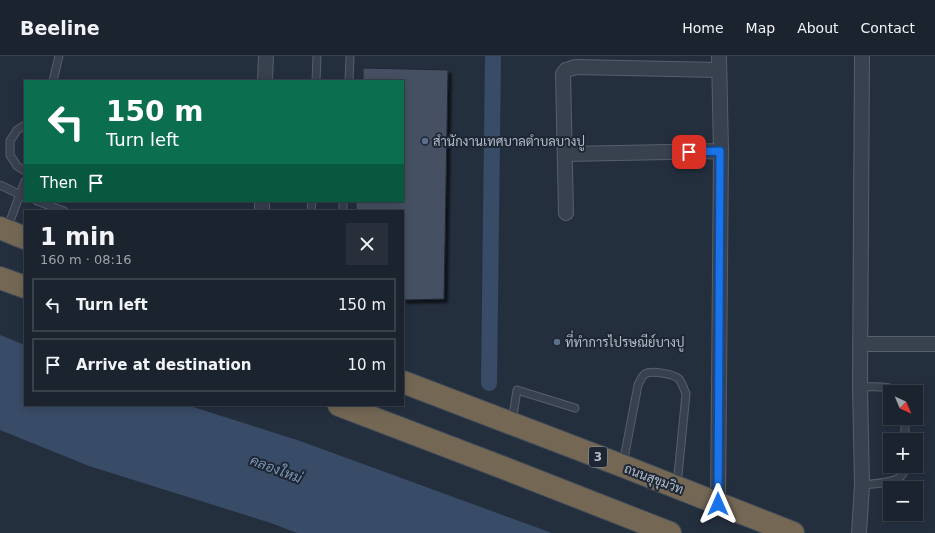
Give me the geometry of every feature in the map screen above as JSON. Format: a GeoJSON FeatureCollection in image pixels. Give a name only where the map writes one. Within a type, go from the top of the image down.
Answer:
{"type":"FeatureCollection","features":[{"type":"Feature","properties":{"kind":"highway"},"geometry":{"type":"LineString","coordinates":[[0,278],[24,287]]}},
{"type":"Feature","properties":{"kind":"highway","name":"ถนนสุขุมวิท"},"geometry":{"type":"LineString","coordinates":[[404,382],[793,533]]}},
{"type":"Feature","properties":{"kind":"highway"},"geometry":{"type":"LineString","coordinates":[[342,406],[670,533]]}},
{"type":"Feature","properties":{"kind":"street"},"geometry":{"type":"LineString","coordinates":[[265,80],[266,56]]}},
{"type":"Feature","properties":{"kind":"street"},"geometry":{"type":"LineString","coordinates":[[859,533],[862,486],[860,344],[862,56]]}},
{"type":"Feature","properties":{"kind":"street"},"geometry":{"type":"LineString","coordinates":[[566,213],[563,74],[566,70],[576,67],[719,63],[718,504]]}},
{"type":"Feature","properties":{"kind":"street"},"geometry":{"type":"LineString","coordinates":[[565,154],[720,151]]}},
{"type":"Feature","properties":{"kind":"street"},"geometry":{"type":"LineString","coordinates":[[860,344],[935,344]]}},
{"type":"Feature","properties":{"kind":"lane"},"geometry":{"type":"LineString","coordinates":[[53,80],[60,56]]}},
{"type":"Feature","properties":{"kind":"lane"},"geometry":{"type":"LineString","coordinates":[[316,80],[317,56]]}},
{"type":"Feature","properties":{"kind":"lane"},"geometry":{"type":"LineString","coordinates":[[349,80],[350,56]]}},
{"type":"Feature","properties":{"kind":"lane"},"geometry":{"type":"LineString","coordinates":[[24,126],[17,130],[10,141],[10,155],[16,166],[24,170]]}},
{"type":"Feature","properties":{"kind":"lane"},"geometry":{"type":"LineString","coordinates":[[0,185],[23,196],[10,232]]}},
{"type":"Feature","properties":{"kind":"lane"},"geometry":{"type":"LineString","coordinates":[[40,202],[61,210]]}},
{"type":"Feature","properties":{"kind":"lane"},"geometry":{"type":"LineString","coordinates":[[623,466],[638,385],[641,378],[651,372],[674,376],[679,380],[686,394],[677,487]]}},
{"type":"Feature","properties":{"kind":"lane"},"geometry":{"type":"LineString","coordinates":[[860,386],[883,388]]}},
{"type":"Feature","properties":{"kind":"lane"},"geometry":{"type":"LineString","coordinates":[[512,424],[517,390],[575,408]]}},
{"type":"Feature","properties":{"kind":"lane"},"geometry":{"type":"LineString","coordinates":[[862,486],[896,480],[904,473]]}},
{"type":"Feature","properties":{"kind":"water","name":"คลองใหม่"},"geometry":{"type":"Polygon","coordinates":[[[0,335],[24,345],[24,406],[190,406],[300,441],[552,533],[297,533],[271,523],[89,466],[0,430],[0,335]]]}},
{"type":"Feature","properties":{"kind":"building","name":"สำนักงานเทศบาลตำบลบางปู"},"geometry":{"type":"Polygon","coordinates":[[[363,68],[448,70],[444,299],[404,300],[404,210],[356,210],[356,202],[404,202],[404,80],[363,80],[363,68]]]}},
{"type":"Feature","properties":{"kind":"waterway"},"geometry":{"type":"LineString","coordinates":[[489,383],[493,56]]}},
{"type":"Feature","properties":{"kind":"place","name":"สำนักงานเทศบาลตำบลบางปู"},"geometry":{"type":"Point","coordinates":[425,141]}},
{"type":"Feature","properties":{"kind":"place","name":"ที่ทำการไปรษณีย์บางปู"},"geometry":{"type":"Point","coordinates":[557,342]}},
{"type":"Feature","properties":{"kind":"route"},"geometry":{"type":"LineString","coordinates":[[689,152],[720,151],[718,504]]}}]}
